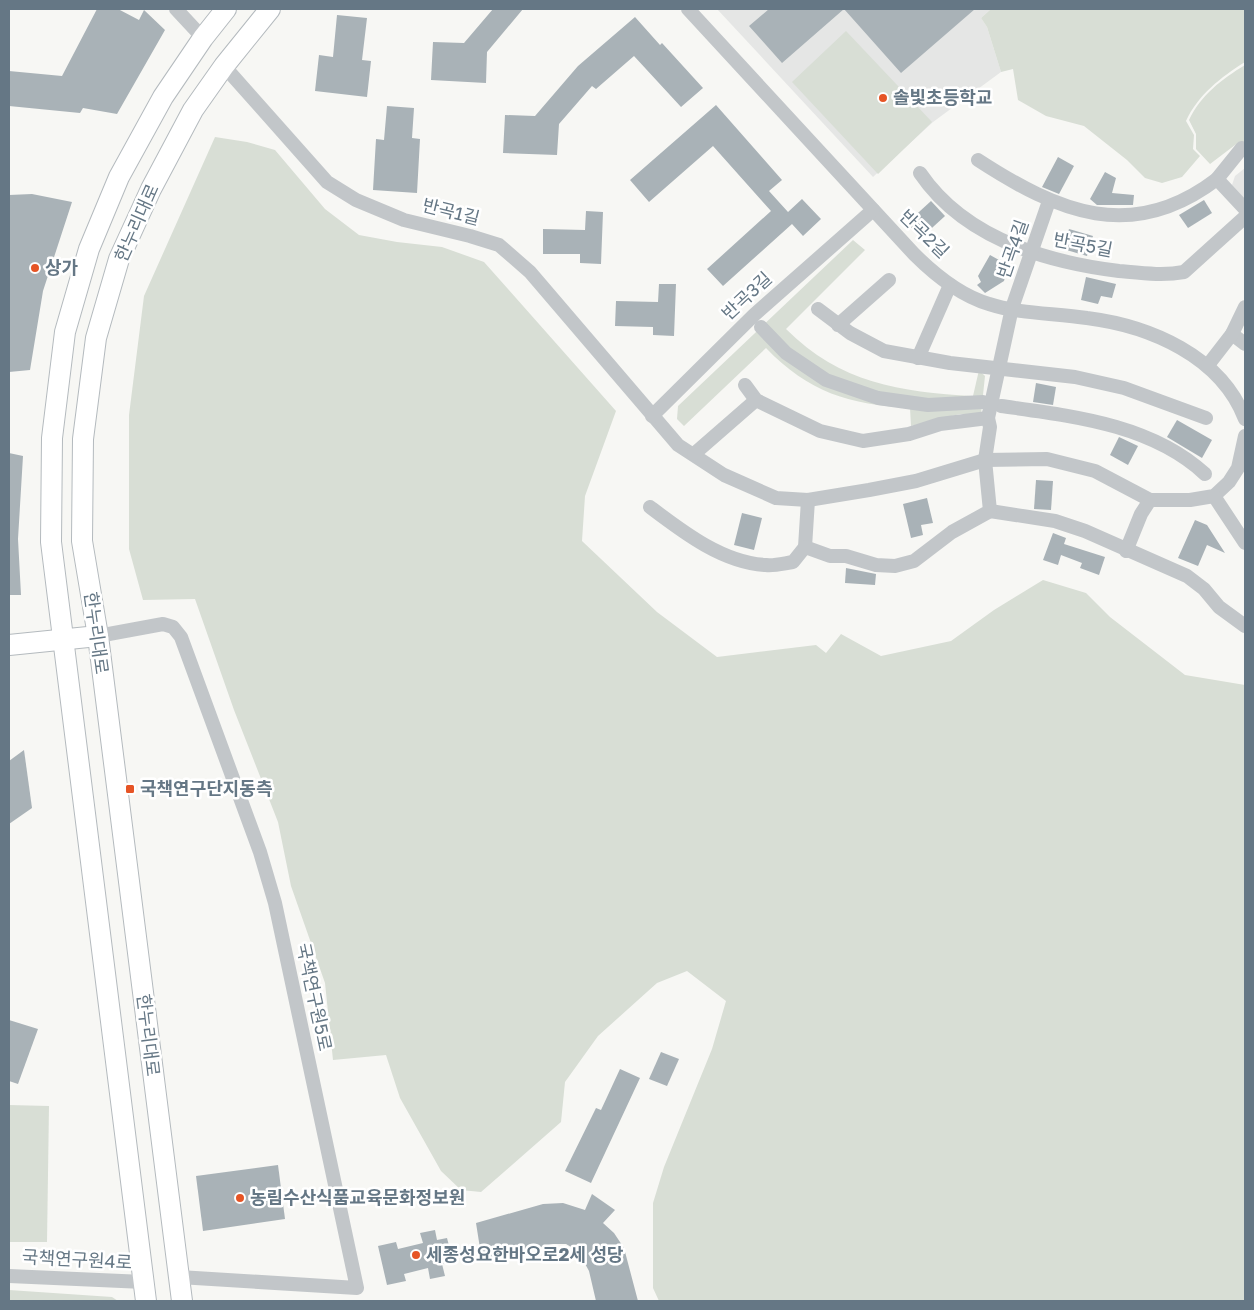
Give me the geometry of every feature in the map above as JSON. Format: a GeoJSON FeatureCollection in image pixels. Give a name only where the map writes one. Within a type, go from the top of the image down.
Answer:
{"type":"FeatureCollection","features":[{"type":"Feature","properties":{"kind":"street"},"geometry":{"type":"LineString","coordinates":[[176,9],[203,38]]}},
{"type":"Feature","properties":{"kind":"street","name":"한누리대로"},"geometry":{"type":"LineString","coordinates":[[145,1292],[51,542],[52,438],[65,332],[90,250],[119,177],[163,97],[203,38],[226,9]]}},
{"type":"Feature","properties":{"kind":"street","name":"한누리대로"},"geometry":{"type":"LineString","coordinates":[[182,1301],[98,636],[82,541],[83,439],[96,338],[119,259],[151,189],[193,110],[224,66],[270,9]]}},
{"type":"Feature","properties":{"kind":"street","name":"반곡2길"},"geometry":{"type":"LineString","coordinates":[[688,9],[921,261],[950,285],[988,304],[1088,318],[1127,327],[1169,342],[1208,365],[1233,394],[1245,419]]}},
{"type":"Feature","properties":{"kind":"street","name":"반곡1길"},"geometry":{"type":"LineString","coordinates":[[224,66],[327,182],[356,200],[404,220],[499,245],[530,272],[678,445],[741,484],[776,498],[808,500],[916,481],[985,460],[1047,460],[1095,472],[1150,500]]}},
{"type":"Feature","properties":{"kind":"street"},"geometry":{"type":"LineString","coordinates":[[978,160],[1049,201],[1103,215],[1122,216],[1148,214],[1184,200],[1217,179],[1242,148]]}},
{"type":"Feature","properties":{"kind":"street","name":"반곡5길"},"geometry":{"type":"LineString","coordinates":[[920,173],[929,186],[960,215],[983,231],[1032,254],[1105,270],[1171,274],[1184,272],[1245,217]]}},
{"type":"Feature","properties":{"kind":"street"},"geometry":{"type":"LineString","coordinates":[[1217,179],[1245,209]]}},
{"type":"Feature","properties":{"kind":"street","name":"반곡4길"},"geometry":{"type":"LineString","coordinates":[[990,511],[985,460],[990,427],[988,418],[1012,308],[1049,201]]}},
{"type":"Feature","properties":{"kind":"street","name":"반곡3길"},"geometry":{"type":"LineString","coordinates":[[652,416],[754,315],[873,210]]}},
{"type":"Feature","properties":{"kind":"street"},"geometry":{"type":"LineString","coordinates":[[838,325],[889,280]]}},
{"type":"Feature","properties":{"kind":"street"},"geometry":{"type":"LineString","coordinates":[[918,358],[950,285]]}},
{"type":"Feature","properties":{"kind":"street"},"geometry":{"type":"LineString","coordinates":[[1208,365],[1232,334],[1245,307]]}},
{"type":"Feature","properties":{"kind":"street"},"geometry":{"type":"LineString","coordinates":[[818,309],[838,325],[884,351],[918,358],[1075,377],[1124,388],[1206,418]]}},
{"type":"Feature","properties":{"kind":"street"},"geometry":{"type":"LineString","coordinates":[[761,327],[786,353],[826,380],[878,398],[928,405],[982,402]]}},
{"type":"Feature","properties":{"kind":"street"},"geometry":{"type":"LineString","coordinates":[[1232,334],[1245,344]]}},
{"type":"Feature","properties":{"kind":"street"},"geometry":{"type":"LineString","coordinates":[[745,385],[756,400],[820,431],[863,441],[909,434],[940,424],[988,418]]}},
{"type":"Feature","properties":{"kind":"street"},"geometry":{"type":"LineString","coordinates":[[694,454],[756,400]]}},
{"type":"Feature","properties":{"kind":"street"},"geometry":{"type":"LineString","coordinates":[[1001,406],[1074,417],[1117,426],[1172,449],[1190,460],[1206,474]]}},
{"type":"Feature","properties":{"kind":"street"},"geometry":{"type":"LineString","coordinates":[[1126,551],[1141,514],[1150,500],[1190,500],[1214,496],[1229,482],[1238,468],[1245,436]]}},
{"type":"Feature","properties":{"kind":"street"},"geometry":{"type":"LineString","coordinates":[[1214,496],[1245,543]]}},
{"type":"Feature","properties":{"kind":"street"},"geometry":{"type":"LineString","coordinates":[[650,507],[687,534],[725,555],[749,563],[767,566],[793,562],[805,547],[808,500]]}},
{"type":"Feature","properties":{"kind":"street"},"geometry":{"type":"LineString","coordinates":[[805,547],[830,556],[846,556],[876,565],[895,566],[914,561],[952,532],[990,511],[1055,521],[1085,530],[1126,551],[1187,576],[1204,589],[1219,607],[1245,626]]}},
{"type":"Feature","properties":{"kind":"street","name":"국책연구원5로"},"geometry":{"type":"LineString","coordinates":[[98,636],[163,624],[173,627],[181,637],[260,852],[275,903],[357,1288],[179,1277]]}},
{"type":"Feature","properties":{"kind":"street"},"geometry":{"type":"LineString","coordinates":[[9,645],[98,636]]}},
{"type":"Feature","properties":{"kind":"street","name":"국책연구원4로"},"geometry":{"type":"LineString","coordinates":[[9,1276],[145,1292]]}},
{"type":"Feature","properties":{"kind":"shaded area","name":"솔빛초등학교"},"geometry":{"type":"Polygon","coordinates":[[[717,9],[991,9],[981,18],[987,27],[1001,72],[933,122],[873,177],[717,9]]]}},
{"type":"Feature","properties":{"kind":"shaded area"},"geometry":{"type":"Polygon","coordinates":[[[991,9],[1245,9],[1245,62],[1219,80],[1197,103],[1186,121],[1194,135],[1193,149],[1200,156],[1182,177],[1162,183],[1145,178],[1127,160],[1084,126],[1046,116],[1018,100],[1013,69],[1001,72],[987,27],[981,18],[991,9]]]}},
{"type":"Feature","properties":{"kind":"shaded area"},"geometry":{"type":"Polygon","coordinates":[[[846,31],[932,122],[878,174],[792,82],[846,31]]]}},
{"type":"Feature","properties":{"kind":"shaded area"},"geometry":{"type":"Polygon","coordinates":[[[1245,65],[1245,145],[1239,142],[1210,164],[1196,149],[1196,134],[1189,120],[1213,88],[1245,65]]]}},
{"type":"Feature","properties":{"kind":"shaded area"},"geometry":{"type":"Polygon","coordinates":[[[215,137],[247,142],[275,150],[325,209],[359,235],[442,247],[484,262],[616,411],[585,496],[582,541],[657,612],[717,657],[816,645],[826,653],[841,634],[881,656],[951,641],[994,610],[1043,580],[1086,593],[1110,617],[1185,675],[1245,685],[1245,1301],[659,1301],[653,1288],[653,1203],[664,1167],[712,1049],[726,1001],[687,971],[657,983],[598,1036],[565,1082],[561,1122],[481,1192],[461,1190],[441,1171],[400,1098],[386,1055],[333,1060],[325,983],[291,886],[278,822],[234,710],[195,599],[143,600],[129,549],[129,415],[144,296],[215,137]]]}},
{"type":"Feature","properties":{"kind":"shaded area"},"geometry":{"type":"Polygon","coordinates":[[[1245,168],[1245,199],[1232,185],[1235,176],[1245,168]]]}},
{"type":"Feature","properties":{"kind":"shaded area"},"geometry":{"type":"Polygon","coordinates":[[[853,240],[865,250],[786,329],[828,362],[850,373],[896,387],[973,396],[979,370],[985,376],[981,414],[960,414],[911,426],[910,408],[868,404],[814,386],[798,376],[766,348],[684,426],[677,419],[678,406],[853,240]]]}},
{"type":"Feature","properties":{"kind":"shaded area"},"geometry":{"type":"Polygon","coordinates":[[[9,1105],[49,1106],[47,1242],[9,1242],[9,1105]]]}},
{"type":"Feature","properties":{"kind":"shaded area"},"geometry":{"type":"Polygon","coordinates":[[[9,1290],[112,1297],[118,1301],[9,1301],[9,1290]]]}},
{"type":"Feature","properties":{"kind":"building"},"geometry":{"type":"Polygon","coordinates":[[[97,9],[118,9],[139,20],[144,10],[165,30],[117,114],[83,108],[80,113],[9,106],[9,71],[62,76],[97,9]]]}},
{"type":"Feature","properties":{"kind":"building"},"geometry":{"type":"Polygon","coordinates":[[[493,9],[523,9],[487,52],[486,83],[431,80],[433,42],[464,43],[493,9]]]}},
{"type":"Feature","properties":{"kind":"building"},"geometry":{"type":"Polygon","coordinates":[[[769,9],[844,9],[782,63],[749,26],[769,9]]]}},
{"type":"Feature","properties":{"kind":"building"},"geometry":{"type":"Polygon","coordinates":[[[844,9],[975,9],[901,73],[844,9]]]}},
{"type":"Feature","properties":{"kind":"building"},"geometry":{"type":"Polygon","coordinates":[[[337,15],[367,18],[362,60],[371,61],[367,97],[315,91],[319,55],[333,57],[337,15]]]}},
{"type":"Feature","properties":{"kind":"building"},"geometry":{"type":"Polygon","coordinates":[[[635,17],[660,45],[662,43],[703,88],[681,107],[634,56],[596,89],[592,86],[559,124],[557,155],[503,153],[505,115],[535,116],[578,66],[635,17]]]}},
{"type":"Feature","properties":{"kind":"building"},"geometry":{"type":"Polygon","coordinates":[[[716,105],[782,180],[769,191],[788,212],[802,199],[821,219],[803,236],[792,224],[723,286],[707,269],[771,211],[713,146],[649,202],[630,180],[716,105]]]}},
{"type":"Feature","properties":{"kind":"building"},"geometry":{"type":"Polygon","coordinates":[[[387,106],[414,108],[412,138],[420,139],[417,193],[373,190],[376,139],[384,140],[387,106]]]}},
{"type":"Feature","properties":{"kind":"building"},"geometry":{"type":"Polygon","coordinates":[[[1058,157],[1074,166],[1059,194],[1042,187],[1058,157]]]}},
{"type":"Feature","properties":{"kind":"building"},"geometry":{"type":"Polygon","coordinates":[[[1105,172],[1116,178],[1112,193],[1134,195],[1133,205],[1097,205],[1090,199],[1105,172]]]}},
{"type":"Feature","properties":{"kind":"building","name":"상가"},"geometry":{"type":"Polygon","coordinates":[[[32,194],[72,202],[43,291],[30,370],[9,372],[9,195],[32,194]]]}},
{"type":"Feature","properties":{"kind":"building"},"geometry":{"type":"Polygon","coordinates":[[[1204,200],[1212,213],[1188,228],[1179,215],[1204,200]]]}},
{"type":"Feature","properties":{"kind":"building"},"geometry":{"type":"Polygon","coordinates":[[[931,201],[945,216],[921,238],[907,223],[931,201]]]}},
{"type":"Feature","properties":{"kind":"building"},"geometry":{"type":"Polygon","coordinates":[[[586,211],[603,212],[601,264],[580,263],[580,254],[543,254],[543,229],[585,230],[586,211]]]}},
{"type":"Feature","properties":{"kind":"building"},"geometry":{"type":"Polygon","coordinates":[[[1069,229],[1093,236],[1087,256],[1063,249],[1069,229]]]}},
{"type":"Feature","properties":{"kind":"building"},"geometry":{"type":"Polygon","coordinates":[[[990,255],[1008,265],[1004,281],[985,293],[977,285],[981,282],[978,276],[990,255]]]}},
{"type":"Feature","properties":{"kind":"building"},"geometry":{"type":"Polygon","coordinates":[[[1086,277],[1116,284],[1112,298],[1101,296],[1098,304],[1081,300],[1086,277]]]}},
{"type":"Feature","properties":{"kind":"building"},"geometry":{"type":"Polygon","coordinates":[[[659,284],[676,284],[674,336],[653,335],[653,327],[615,326],[616,301],[658,302],[659,284]]]}},
{"type":"Feature","properties":{"kind":"building"},"geometry":{"type":"Polygon","coordinates":[[[1036,383],[1056,387],[1053,405],[1033,402],[1036,383]]]}},
{"type":"Feature","properties":{"kind":"building"},"geometry":{"type":"Polygon","coordinates":[[[1177,420],[1212,440],[1202,458],[1167,437],[1177,420]]]}},
{"type":"Feature","properties":{"kind":"building"},"geometry":{"type":"Polygon","coordinates":[[[1119,437],[1138,446],[1128,465],[1110,455],[1119,437]]]}},
{"type":"Feature","properties":{"kind":"building"},"geometry":{"type":"Polygon","coordinates":[[[9,453],[23,456],[18,539],[21,595],[9,595],[9,453]]]}},
{"type":"Feature","properties":{"kind":"building"},"geometry":{"type":"Polygon","coordinates":[[[1036,480],[1053,481],[1051,510],[1034,509],[1036,480]]]}},
{"type":"Feature","properties":{"kind":"building"},"geometry":{"type":"Polygon","coordinates":[[[927,498],[933,523],[921,525],[923,535],[911,538],[903,504],[927,498]]]}},
{"type":"Feature","properties":{"kind":"building"},"geometry":{"type":"Polygon","coordinates":[[[742,513],[762,518],[754,550],[734,545],[742,513]]]}},
{"type":"Feature","properties":{"kind":"building"},"geometry":{"type":"Polygon","coordinates":[[[1195,520],[1207,525],[1225,553],[1207,545],[1198,566],[1178,558],[1195,520]]]}},
{"type":"Feature","properties":{"kind":"building"},"geometry":{"type":"Polygon","coordinates":[[[1053,533],[1066,538],[1064,544],[1105,557],[1099,575],[1080,568],[1082,563],[1061,555],[1058,565],[1043,560],[1053,533]]]}},
{"type":"Feature","properties":{"kind":"building"},"geometry":{"type":"Polygon","coordinates":[[[846,568],[876,574],[875,585],[845,583],[846,568]]]}},
{"type":"Feature","properties":{"kind":"building"},"geometry":{"type":"Polygon","coordinates":[[[24,750],[32,808],[9,824],[9,761],[24,750]]]}},
{"type":"Feature","properties":{"kind":"building"},"geometry":{"type":"Polygon","coordinates":[[[9,1020],[38,1029],[18,1084],[9,1081],[9,1020]]]}},
{"type":"Feature","properties":{"kind":"building"},"geometry":{"type":"Polygon","coordinates":[[[661,1052],[679,1059],[667,1086],[649,1079],[661,1052]]]}},
{"type":"Feature","properties":{"kind":"building"},"geometry":{"type":"Polygon","coordinates":[[[620,1069],[640,1078],[591,1183],[565,1171],[596,1108],[601,1110],[620,1069]]]}},
{"type":"Feature","properties":{"kind":"building","name":"농림수산식품교육문화정보원"},"geometry":{"type":"Polygon","coordinates":[[[278,1165],[285,1219],[203,1231],[196,1176],[278,1165]]]}},
{"type":"Feature","properties":{"kind":"building"},"geometry":{"type":"Polygon","coordinates":[[[592,1194],[615,1210],[603,1223],[614,1233],[624,1248],[638,1301],[596,1301],[589,1271],[578,1251],[566,1244],[553,1244],[482,1261],[476,1223],[543,1204],[563,1203],[585,1210],[592,1194]]]}},
{"type":"Feature","properties":{"kind":"building","name":"세종성요한바오로2세 성당"},"geometry":{"type":"Polygon","coordinates":[[[435,1230],[437,1240],[447,1238],[453,1261],[442,1264],[445,1276],[430,1279],[428,1268],[404,1274],[406,1281],[387,1285],[378,1246],[396,1242],[398,1249],[423,1243],[420,1233],[435,1230]]]}},
{"type":"Feature","properties":{"kind":"place","name":"솔빛초등학교"},"geometry":{"type":"Point","coordinates":[883,98]}},
{"type":"Feature","properties":{"kind":"place","name":"상가"},"geometry":{"type":"Point","coordinates":[35,268]}},
{"type":"Feature","properties":{"kind":"place","name":"국책연구단지동측"},"geometry":{"type":"Point","coordinates":[130,789]}},
{"type":"Feature","properties":{"kind":"place","name":"농림수산식품교육문화정보원"},"geometry":{"type":"Point","coordinates":[240,1198]}},
{"type":"Feature","properties":{"kind":"place","name":"세종성요한바오로2세 성당"},"geometry":{"type":"Point","coordinates":[416,1255]}}]}
